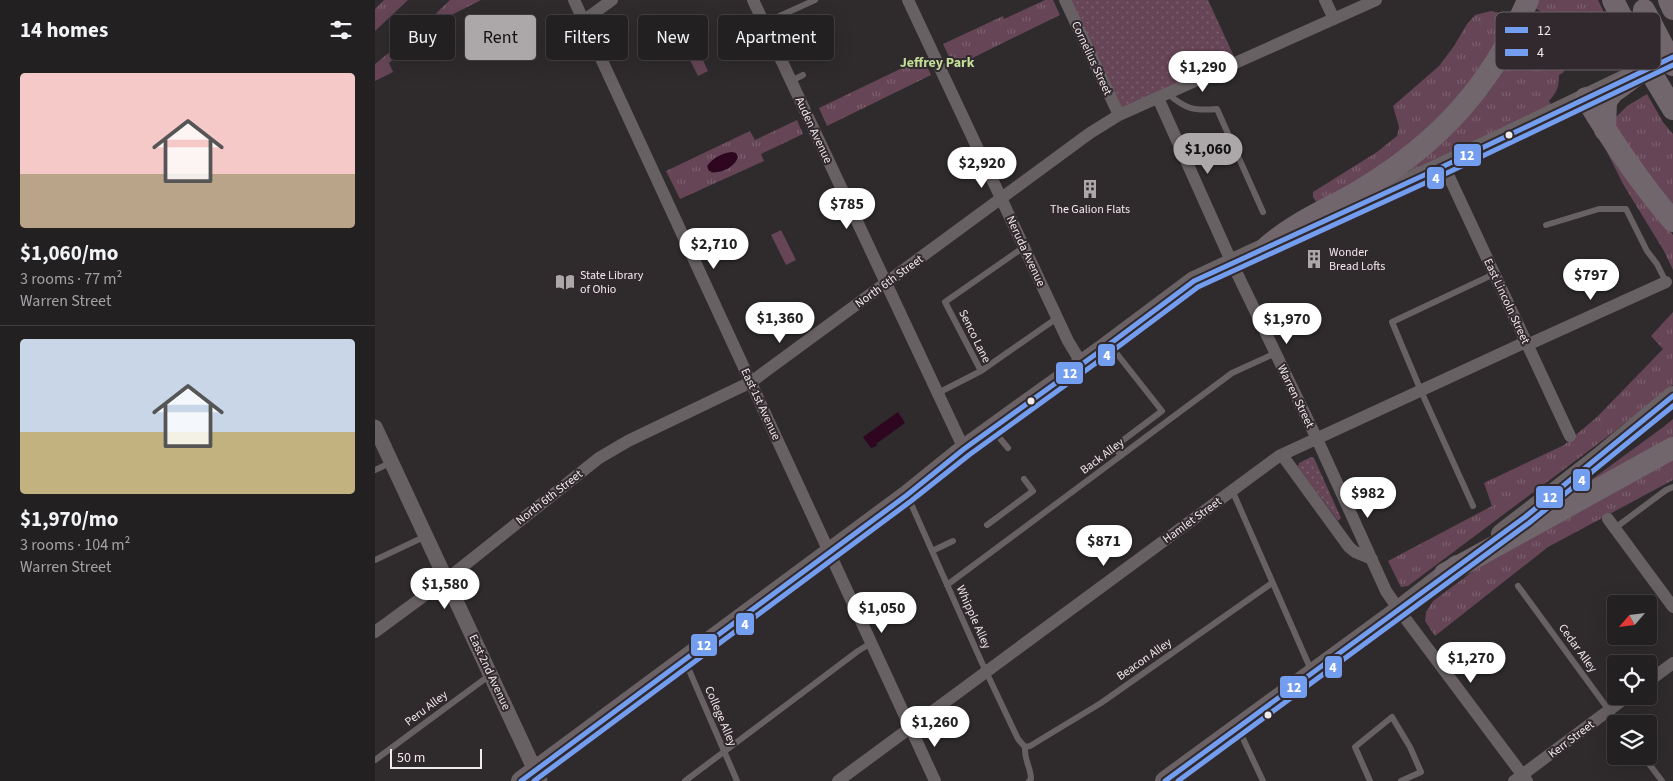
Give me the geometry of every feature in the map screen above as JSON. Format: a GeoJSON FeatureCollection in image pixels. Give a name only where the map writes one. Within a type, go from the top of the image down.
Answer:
{"type":"FeatureCollection","features":[{"type":"Feature","properties":{"kind":"highway"},"geometry":{"type":"LineString","coordinates":[[1522,12],[1528,0]]}},
{"type":"Feature","properties":{"kind":"highway"},"geometry":{"type":"LineString","coordinates":[[1669,0],[1673,9]]}},
{"type":"Feature","properties":{"kind":"highway"},"geometry":{"type":"LineString","coordinates":[[1661,42],[1673,65]]}},
{"type":"Feature","properties":{"kind":"highway"},"geometry":{"type":"LineString","coordinates":[[1267,247],[1290,228],[1377,180],[1410,157],[1464,106],[1495,63]]}},
{"type":"Feature","properties":{"kind":"highway"},"geometry":{"type":"LineString","coordinates":[[1649,70],[1673,109]]}},
{"type":"Feature","properties":{"kind":"highway"},"geometry":{"type":"LineString","coordinates":[[1605,130],[1606,101],[1613,92],[1639,73]]}},
{"type":"Feature","properties":{"kind":"highway"},"geometry":{"type":"LineString","coordinates":[[1586,98],[1605,130],[1653,198],[1673,221]]}},
{"type":"Feature","properties":{"kind":"highway"},"geometry":{"type":"LineString","coordinates":[[1445,574],[1673,448]]}},
{"type":"Feature","properties":{"kind":"main road"},"geometry":{"type":"LineString","coordinates":[[1661,63],[1673,57]]}},
{"type":"Feature","properties":{"kind":"main road"},"geometry":{"type":"LineString","coordinates":[[532,777],[685,659],[907,495],[964,449],[1194,281],[1444,166],[1645,70]]}},
{"type":"Feature","properties":{"kind":"main road"},"geometry":{"type":"LineString","coordinates":[[1165,781],[1531,511],[1673,396]]}},
{"type":"Feature","properties":{"kind":"street","name":"East 1st Avenue"},"geometry":{"type":"LineString","coordinates":[[574,0],[580,15]]}},
{"type":"Feature","properties":{"kind":"street"},"geometry":{"type":"LineString","coordinates":[[591,15],[612,0]]}},
{"type":"Feature","properties":{"kind":"street","name":"Auden Avenue"},"geometry":{"type":"LineString","coordinates":[[753,0],[760,15]]}},
{"type":"Feature","properties":{"kind":"street","name":"Neruda Avenue"},"geometry":{"type":"LineString","coordinates":[[908,0],[1070,346],[1082,364]]}},
{"type":"Feature","properties":{"kind":"street","name":"Cornelius Street"},"geometry":{"type":"LineString","coordinates":[[1065,0],[1119,115]]}},
{"type":"Feature","properties":{"kind":"street"},"geometry":{"type":"LineString","coordinates":[[1325,0],[1334,19]]}},
{"type":"Feature","properties":{"kind":"street","name":"North 6th Street"},"geometry":{"type":"LineString","coordinates":[[375,632],[447,579],[599,458],[628,441],[751,382],[1090,133],[1119,115],[1376,0]]}},
{"type":"Feature","properties":{"kind":"street","name":"East 1st Avenue"},"geometry":{"type":"LineString","coordinates":[[601,60],[935,781]]}},
{"type":"Feature","properties":{"kind":"street","name":"Auden Avenue"},"geometry":{"type":"LineString","coordinates":[[782,60],[964,449]]}},
{"type":"Feature","properties":{"kind":"street","name":"Warren Street"},"geometry":{"type":"LineString","coordinates":[[1163,96],[1233,263],[1386,590],[1521,779]]}},
{"type":"Feature","properties":{"kind":"street","name":"East Lincoln Street"},"geometry":{"type":"LineString","coordinates":[[1444,166],[1569,436]]}},
{"type":"Feature","properties":{"kind":"street","name":"Hamlet Street"},"geometry":{"type":"LineString","coordinates":[[838,781],[1232,490],[1283,455],[1421,391],[1666,282]]}},
{"type":"Feature","properties":{"kind":"street","name":"East 2nd Avenue"},"geometry":{"type":"LineString","coordinates":[[375,427],[491,674],[532,777]]}},
{"type":"Feature","properties":{"kind":"street"},"geometry":{"type":"LineString","coordinates":[[1283,455],[1349,547],[1355,552],[1372,559]]}},
{"type":"Feature","properties":{"kind":"street"},"geometry":{"type":"LineString","coordinates":[[1611,523],[1673,607]]}},
{"type":"Feature","properties":{"kind":"street"},"geometry":{"type":"LineString","coordinates":[[1657,675],[1673,663]]}},
{"type":"Feature","properties":{"kind":"street","name":"Kerr Street"},"geometry":{"type":"LineString","coordinates":[[1521,779],[1616,705]]}},
{"type":"Feature","properties":{"kind":"lane"},"geometry":{"type":"LineString","coordinates":[[782,15],[815,0]]}},
{"type":"Feature","properties":{"kind":"lane"},"geometry":{"type":"LineString","coordinates":[[791,80],[803,75]]}},
{"type":"Feature","properties":{"kind":"lane"},"geometry":{"type":"LineString","coordinates":[[1163,96],[1197,110],[1217,109],[1263,212]]}},
{"type":"Feature","properties":{"kind":"lane"},"geometry":{"type":"LineString","coordinates":[[1546,225],[1599,209],[1626,209],[1647,251],[1657,264],[1666,282]]}},
{"type":"Feature","properties":{"kind":"lane","name":"Senco Lane"},"geometry":{"type":"LineString","coordinates":[[938,393],[981,371],[945,302],[1025,247]]}},
{"type":"Feature","properties":{"kind":"lane"},"geometry":{"type":"LineString","coordinates":[[1473,506],[1392,322],[1494,274]]}},
{"type":"Feature","properties":{"kind":"lane"},"geometry":{"type":"LineString","coordinates":[[981,371],[1057,318]]}},
{"type":"Feature","properties":{"kind":"lane"},"geometry":{"type":"LineString","coordinates":[[1109,344],[1161,412],[1114,447],[1121,456]]}},
{"type":"Feature","properties":{"kind":"lane","name":"Back Alley"},"geometry":{"type":"LineString","coordinates":[[947,585],[1232,373],[1276,354]]}},
{"type":"Feature","properties":{"kind":"lane"},"geometry":{"type":"LineString","coordinates":[[992,429],[1007,448]]}},
{"type":"Feature","properties":{"kind":"lane"},"geometry":{"type":"LineString","coordinates":[[375,470],[391,462]]}},
{"type":"Feature","properties":{"kind":"lane"},"geometry":{"type":"LineString","coordinates":[[987,525],[1033,490],[1024,478]]}},
{"type":"Feature","properties":{"kind":"lane"},"geometry":{"type":"LineString","coordinates":[[1611,523],[1673,487]]}},
{"type":"Feature","properties":{"kind":"lane"},"geometry":{"type":"LineString","coordinates":[[1232,490],[1312,673]]}},
{"type":"Feature","properties":{"kind":"lane","name":"Whipple Alley"},"geometry":{"type":"LineString","coordinates":[[907,495],[986,672],[1018,739],[1025,747]]}},
{"type":"Feature","properties":{"kind":"lane"},"geometry":{"type":"LineString","coordinates":[[375,560],[426,536]]}},
{"type":"Feature","properties":{"kind":"lane"},"geometry":{"type":"LineString","coordinates":[[932,550],[953,541]]}},
{"type":"Feature","properties":{"kind":"lane","name":"Beacon Alley"},"geometry":{"type":"LineString","coordinates":[[1025,747],[1031,746],[1101,703],[1273,583]]}},
{"type":"Feature","properties":{"kind":"lane","name":"Cedar Alley"},"geometry":{"type":"LineString","coordinates":[[1518,586],[1613,715]]}},
{"type":"Feature","properties":{"kind":"lane"},"geometry":{"type":"LineString","coordinates":[[685,781],[871,643]]}},
{"type":"Feature","properties":{"kind":"lane","name":"College Alley"},"geometry":{"type":"LineString","coordinates":[[685,659],[737,781]]}},
{"type":"Feature","properties":{"kind":"lane","name":"Peru Alley"},"geometry":{"type":"LineString","coordinates":[[375,760],[491,674]]}},
{"type":"Feature","properties":{"kind":"lane"},"geometry":{"type":"LineString","coordinates":[[1370,781],[1355,747],[1391,717],[1410,747],[1421,772],[1401,781]]}},
{"type":"Feature","properties":{"kind":"lane"},"geometry":{"type":"LineString","coordinates":[[1238,728],[1263,781]]}},
{"type":"Feature","properties":{"kind":"lane"},"geometry":{"type":"LineString","coordinates":[[1025,747],[1024,757],[1031,773],[1029,781]]}},
{"type":"Feature","properties":{"kind":"lane"},"geometry":{"type":"LineString","coordinates":[[1650,765],[1662,781]]}},
{"type":"Feature","properties":{"kind":"green space"},"geometry":{"type":"Polygon","coordinates":[[[384,0],[408,0],[375,31],[375,9],[384,0]]]}},
{"type":"Feature","properties":{"kind":"green space"},"geometry":{"type":"Polygon","coordinates":[[[450,0],[481,0],[452,15],[434,15],[450,0]]]}},
{"type":"Feature","properties":{"kind":"green space"},"geometry":{"type":"Polygon","coordinates":[[[1045,0],[1053,0],[1060,15],[954,67],[943,44],[1003,16],[1004,19],[1045,0]]]}},
{"type":"Feature","properties":{"kind":"green space"},"geometry":{"type":"Polygon","coordinates":[[[1065,0],[1208,0],[1237,63],[1119,115],[1065,0]]]}},
{"type":"Feature","properties":{"kind":"green space"},"geometry":{"type":"Polygon","coordinates":[[[1518,0],[1598,0],[1604,12],[1541,12],[1518,0]]]}},
{"type":"Feature","properties":{"kind":"green space"},"geometry":{"type":"Polygon","coordinates":[[[1491,11],[1496,12],[1495,45],[1478,73],[1438,122],[1388,163],[1317,203],[1313,197],[1313,192],[1377,152],[1397,136],[1399,127],[1393,106],[1439,66],[1475,15],[1491,11]]]}},
{"type":"Feature","properties":{"kind":"green space"},"geometry":{"type":"Polygon","coordinates":[[[390,52],[390,60],[392,60],[389,63],[393,72],[375,81],[375,64],[390,52]]]}},
{"type":"Feature","properties":{"kind":"green space"},"geometry":{"type":"Polygon","coordinates":[[[923,58],[931,75],[827,126],[819,108],[923,58]]]}},
{"type":"Feature","properties":{"kind":"green space"},"geometry":{"type":"Polygon","coordinates":[[[690,60],[703,60],[708,71],[698,76],[690,60]]]}},
{"type":"Feature","properties":{"kind":"green space"},"geometry":{"type":"Polygon","coordinates":[[[1495,64],[1495,70],[1563,70],[1564,72],[1559,75],[1557,89],[1549,101],[1552,106],[1412,173],[1408,168],[1495,64]]]}},
{"type":"Feature","properties":{"kind":"green space"},"geometry":{"type":"Polygon","coordinates":[[[1647,94],[1663,122],[1673,134],[1673,208],[1616,128],[1616,117],[1627,106],[1647,94]]]}},
{"type":"Feature","properties":{"kind":"green space"},"geometry":{"type":"Polygon","coordinates":[[[797,120],[803,134],[761,154],[764,161],[680,199],[666,171],[750,131],[755,140],[797,120]],[[727,153],[715,158],[711,173],[722,171],[736,162],[727,153]]]}},
{"type":"Feature","properties":{"kind":"green space"},"geometry":{"type":"Polygon","coordinates":[[[1605,148],[1673,235],[1673,270],[1664,251],[1623,184],[1605,148]]]}},
{"type":"Feature","properties":{"kind":"green space"},"geometry":{"type":"Polygon","coordinates":[[[781,230],[796,260],[786,265],[771,235],[781,230]]]}},
{"type":"Feature","properties":{"kind":"green space"},"geometry":{"type":"Polygon","coordinates":[[[1673,312],[1673,385],[1611,434],[1408,586],[1401,587],[1388,561],[1492,506],[1484,483],[1564,445],[1597,417],[1663,349],[1651,336],[1673,312]]]}},
{"type":"Feature","properties":{"kind":"green space"},"geometry":{"type":"Polygon","coordinates":[[[1673,419],[1673,439],[1584,485],[1662,428],[1673,419]]]}},
{"type":"Feature","properties":{"kind":"green space"},"geometry":{"type":"Polygon","coordinates":[[[1311,457],[1314,458],[1341,518],[1338,521],[1298,467],[1299,463],[1311,457]]]}},
{"type":"Feature","properties":{"kind":"green space"},"geometry":{"type":"Polygon","coordinates":[[[1673,460],[1673,480],[1548,547],[1435,636],[1425,621],[1426,612],[1433,601],[1476,569],[1673,460]]]}},
{"type":"Feature","properties":{"kind":"shaded area"},"geometry":{"type":"Polygon","coordinates":[[[732,152],[736,153],[738,157],[730,167],[717,172],[709,171],[707,166],[715,158],[732,152]]]}},
{"type":"Feature","properties":{"kind":"shaded area"},"geometry":{"type":"Polygon","coordinates":[[[898,412],[905,423],[876,444],[877,446],[871,448],[863,437],[898,412]]]}},
{"type":"Feature","properties":{"kind":"transit line","name":"12"},"geometry":{"type":"LineString","coordinates":[[1661,63],[1673,57]]}},
{"type":"Feature","properties":{"kind":"transit line","name":"4"},"geometry":{"type":"LineString","coordinates":[[534,781],[911,501],[969,455],[1198,287],[1447,173],[1673,65]]}},
{"type":"Feature","properties":{"kind":"transit line","name":"12"},"geometry":{"type":"LineString","coordinates":[[521,781],[907,495],[964,449],[1194,281],[1444,166],[1646,70]]}},
{"type":"Feature","properties":{"kind":"transit line","name":"12"},"geometry":{"type":"LineString","coordinates":[[1165,781],[1525,517],[1673,396]]}},
{"type":"Feature","properties":{"kind":"transit line","name":"4"},"geometry":{"type":"LineString","coordinates":[[1178,781],[1529,523],[1673,406]]}},
{"type":"Feature","properties":{"kind":"place","name":"The Galion Flats"},"geometry":{"type":"Point","coordinates":[1090,189]}},
{"type":"Feature","properties":{"kind":"place","name":"Wonder Bread Lofts"},"geometry":{"type":"Point","coordinates":[1314,259]}},
{"type":"Feature","properties":{"kind":"place","name":"State Library of Ohio"},"geometry":{"type":"Point","coordinates":[565,282]}},
{"type":"Feature","properties":{"kind":"district","name":"Jeffrey Park"},"geometry":{"type":"Point","coordinates":[937,62]}}]}
